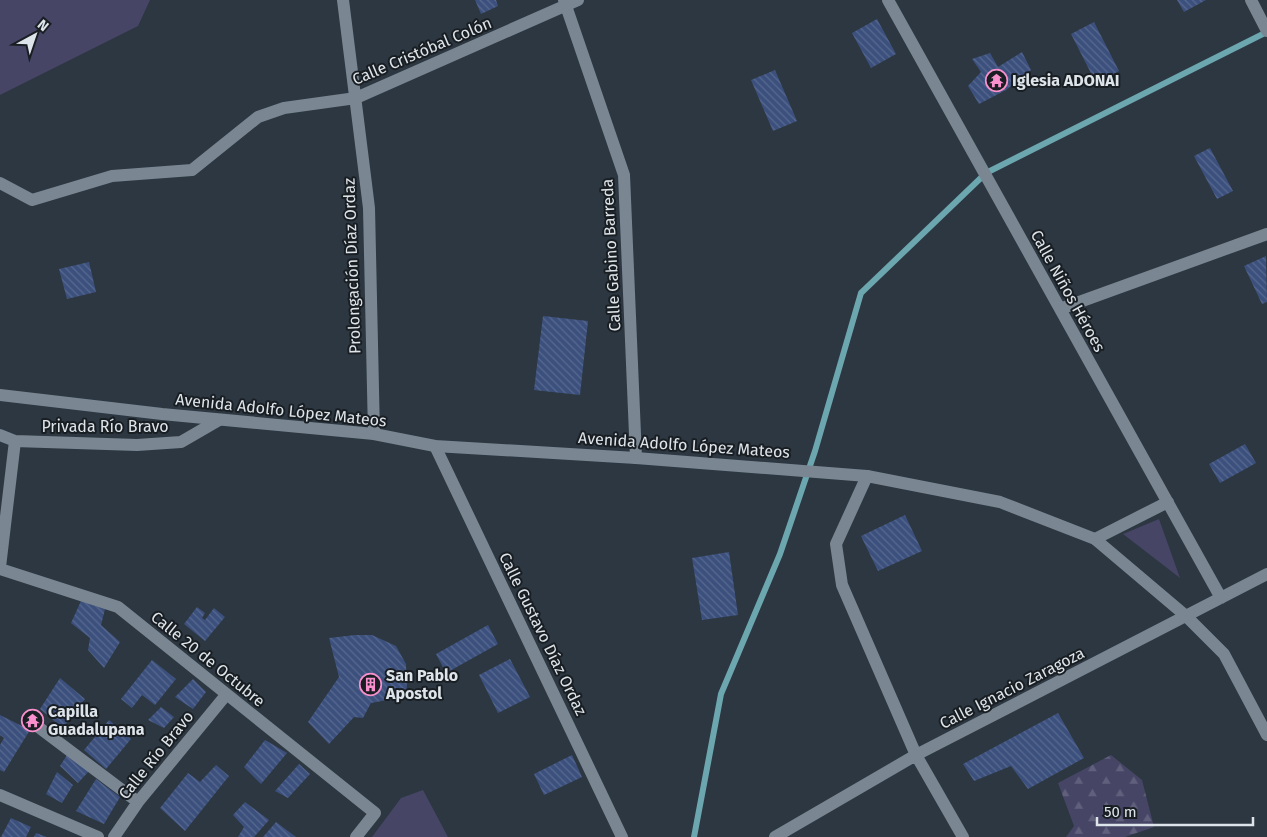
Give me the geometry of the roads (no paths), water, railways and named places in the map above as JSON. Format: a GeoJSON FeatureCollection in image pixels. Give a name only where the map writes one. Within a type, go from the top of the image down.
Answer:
{"type":"FeatureCollection","features":[{"type":"Feature","properties":{"kind":"street","name":"Prolongación Díaz Ordaz"},"geometry":{"type":"LineString","coordinates":[[343,0],[369,208],[374,434]]}},
{"type":"Feature","properties":{"kind":"street","name":"Calle Cristóbal Colón"},"geometry":{"type":"LineString","coordinates":[[0,183],[32,200],[112,176],[192,170],[258,117],[284,108],[356,98],[564,3],[578,0]]}},
{"type":"Feature","properties":{"kind":"street","name":"Calle Niños Héroes"},"geometry":{"type":"LineString","coordinates":[[888,0],[1221,598]]}},
{"type":"Feature","properties":{"kind":"street"},"geometry":{"type":"LineString","coordinates":[[1251,0],[1264,25]]}},
{"type":"Feature","properties":{"kind":"street","name":"Calle Gabino Barreda"},"geometry":{"type":"LineString","coordinates":[[564,3],[624,175],[636,458]]}},
{"type":"Feature","properties":{"kind":"street"},"geometry":{"type":"LineString","coordinates":[[1060,309],[1267,234]]}},
{"type":"Feature","properties":{"kind":"street","name":"Avenida Adolfo López Mateos"},"geometry":{"type":"LineString","coordinates":[[0,395],[219,420],[374,434],[435,446],[823,471],[867,476],[1000,502],[1095,539],[1186,616],[1224,654],[1267,735]]}},
{"type":"Feature","properties":{"kind":"street","name":"Privada Río Bravo"},"geometry":{"type":"LineString","coordinates":[[16,441],[137,445],[181,442],[219,420]]}},
{"type":"Feature","properties":{"kind":"street"},"geometry":{"type":"LineString","coordinates":[[0,436],[16,441],[0,568]]}},
{"type":"Feature","properties":{"kind":"street","name":"Calle Gustavo Díaz Ordaz"},"geometry":{"type":"LineString","coordinates":[[435,446],[622,837]]}},
{"type":"Feature","properties":{"kind":"street"},"geometry":{"type":"LineString","coordinates":[[867,476],[836,544],[842,585],[916,755],[962,837]]}},
{"type":"Feature","properties":{"kind":"street"},"geometry":{"type":"LineString","coordinates":[[1095,539],[1168,502]]}},
{"type":"Feature","properties":{"kind":"street","name":"Calle 20 de Octubre"},"geometry":{"type":"LineString","coordinates":[[0,568],[118,607],[375,813],[356,837]]}},
{"type":"Feature","properties":{"kind":"street","name":"Calle Ignacio Zaragoza"},"geometry":{"type":"LineString","coordinates":[[775,837],[916,755],[1267,574]]}},
{"type":"Feature","properties":{"kind":"street","name":"Calle Río Bravo"},"geometry":{"type":"LineString","coordinates":[[114,837],[138,802],[226,695]]}},
{"type":"Feature","properties":{"kind":"street"},"geometry":{"type":"LineString","coordinates":[[37,726],[138,802]]}},
{"type":"Feature","properties":{"kind":"street"},"geometry":{"type":"LineString","coordinates":[[0,795],[98,837]]}},
{"type":"Feature","properties":{"kind":"waterway"},"geometry":{"type":"LineString","coordinates":[[694,837],[721,694],[780,554],[815,451],[861,293],[986,173],[1267,32]]}},
{"type":"Feature","properties":{"kind":"place","name":"Iglesia ADONAI"},"geometry":{"type":"Point","coordinates":[996,80]}},
{"type":"Feature","properties":{"kind":"place","name":"San Pablo Apostol"},"geometry":{"type":"Point","coordinates":[370,684]}},
{"type":"Feature","properties":{"kind":"place","name":"Capilla Guadalupana"},"geometry":{"type":"Point","coordinates":[32,720]}}]}
